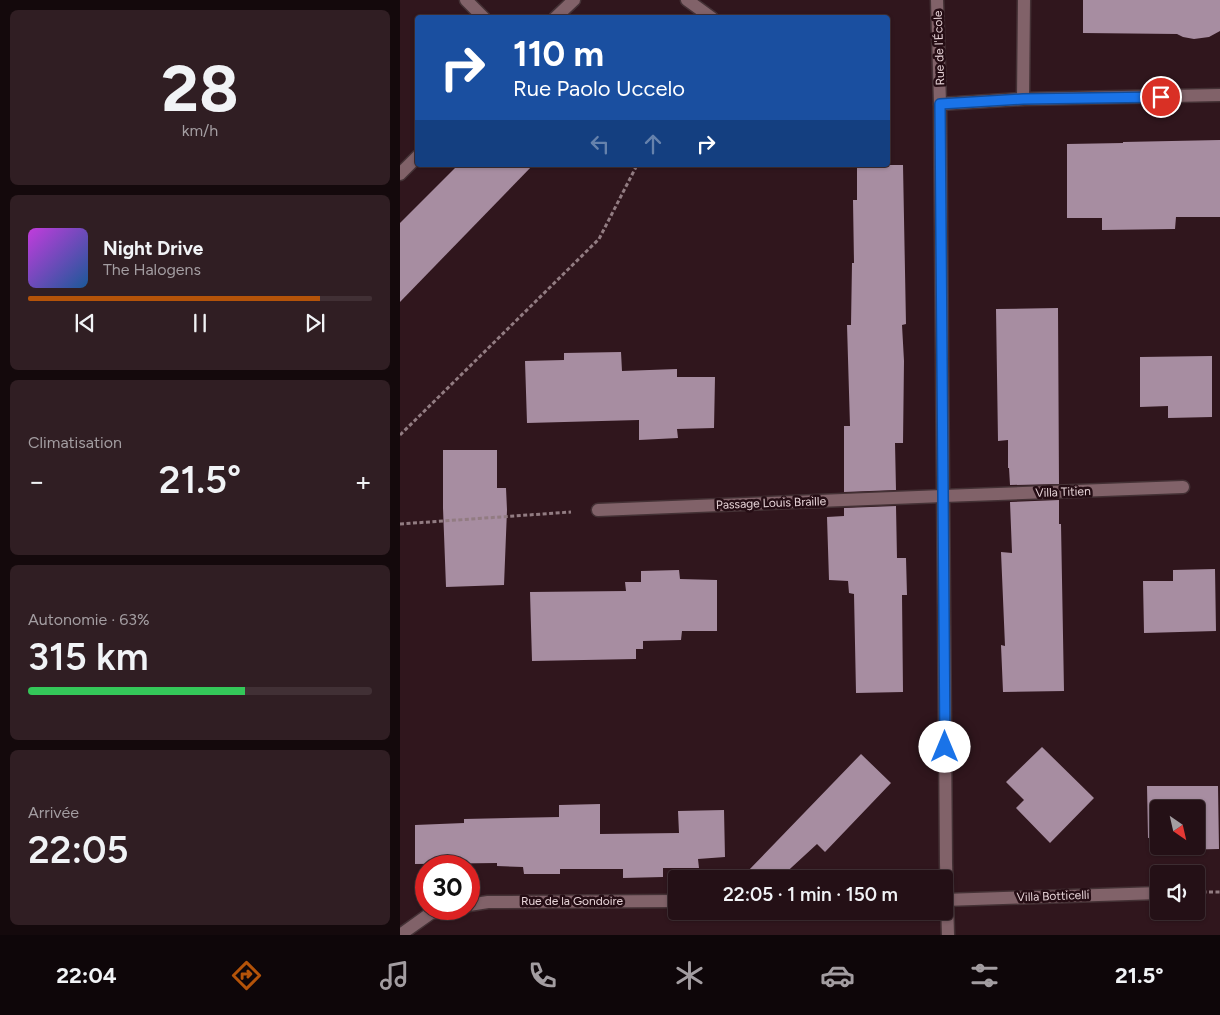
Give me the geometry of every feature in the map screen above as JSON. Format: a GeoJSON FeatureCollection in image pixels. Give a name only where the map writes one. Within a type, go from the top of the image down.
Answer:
{"type":"FeatureCollection","features":[{"type":"Feature","properties":{"kind":"street"},"geometry":{"type":"LineString","coordinates":[[466,0],[481,15]]}},
{"type":"Feature","properties":{"kind":"street"},"geometry":{"type":"LineString","coordinates":[[558,15],[574,0]]}},
{"type":"Feature","properties":{"kind":"street"},"geometry":{"type":"LineString","coordinates":[[686,0],[708,15]]}},
{"type":"Feature","properties":{"kind":"street","name":"Rue de l'École"},"geometry":{"type":"LineString","coordinates":[[937,0],[940,104],[946,870]]}},
{"type":"Feature","properties":{"kind":"street"},"geometry":{"type":"LineString","coordinates":[[1023,99],[1024,0]]}},
{"type":"Feature","properties":{"kind":"street"},"geometry":{"type":"LineString","coordinates":[[940,104],[1023,99],[1220,95]]}},
{"type":"Feature","properties":{"kind":"street"},"geometry":{"type":"LineString","coordinates":[[400,174],[415,159]]}},
{"type":"Feature","properties":{"kind":"street","name":"Villa Titien"},"geometry":{"type":"LineString","coordinates":[[943,496],[1183,487]]}},
{"type":"Feature","properties":{"kind":"street","name":"Passage Louis Braille"},"geometry":{"type":"LineString","coordinates":[[598,510],[943,496]]}},
{"type":"Feature","properties":{"kind":"street","name":"Villa Botticelli"},"geometry":{"type":"LineString","coordinates":[[953,900],[1150,893]]}},
{"type":"Feature","properties":{"kind":"street","name":"Rue de la Gondoire"},"geometry":{"type":"LineString","coordinates":[[480,904],[488,902],[668,901]]}},
{"type":"Feature","properties":{"kind":"street"},"geometry":{"type":"LineString","coordinates":[[400,935],[421,920]]}},
{"type":"Feature","properties":{"kind":"street","name":"Rue de l'École"},"geometry":{"type":"LineString","coordinates":[[947,920],[948,935]]}},
{"type":"Feature","properties":{"kind":"path"},"geometry":{"type":"LineString","coordinates":[[400,435],[599,239],[636,167]]}},
{"type":"Feature","properties":{"kind":"path"},"geometry":{"type":"LineString","coordinates":[[400,524],[598,510]]}},
{"type":"Feature","properties":{"kind":"path"},"geometry":{"type":"LineString","coordinates":[[1205,892],[1220,892]]}},
{"type":"Feature","properties":{"kind":"building"},"geometry":{"type":"Polygon","coordinates":[[[1083,0],[1220,0],[1220,31],[1209,37],[1194,39],[1177,34],[1083,33],[1083,0]]]}},
{"type":"Feature","properties":{"kind":"building"},"geometry":{"type":"Polygon","coordinates":[[[1220,140],[1220,217],[1176,217],[1175,229],[1102,230],[1102,218],[1067,218],[1067,144],[1220,140]]]}},
{"type":"Feature","properties":{"kind":"building"},"geometry":{"type":"Polygon","coordinates":[[[903,165],[906,324],[902,325],[904,361],[903,443],[895,443],[896,490],[844,492],[844,426],[850,426],[847,325],[851,325],[852,263],[854,263],[853,200],[857,200],[857,167],[903,165]]]}},
{"type":"Feature","properties":{"kind":"building"},"geometry":{"type":"Polygon","coordinates":[[[456,167],[531,167],[400,302],[400,223],[456,167]]]}},
{"type":"Feature","properties":{"kind":"building"},"geometry":{"type":"Polygon","coordinates":[[[1058,308],[1059,484],[1010,485],[1008,440],[998,441],[996,309],[1058,308]]]}},
{"type":"Feature","properties":{"kind":"building"},"geometry":{"type":"Polygon","coordinates":[[[621,352],[622,371],[677,369],[677,377],[715,377],[714,428],[677,429],[678,438],[639,440],[639,420],[527,423],[525,361],[564,360],[564,353],[621,352]]]}},
{"type":"Feature","properties":{"kind":"building"},"geometry":{"type":"Polygon","coordinates":[[[1212,356],[1212,417],[1168,418],[1168,406],[1140,407],[1140,357],[1212,356]]]}},
{"type":"Feature","properties":{"kind":"building"},"geometry":{"type":"Polygon","coordinates":[[[443,450],[497,450],[497,488],[506,488],[504,585],[446,587],[443,450]]]}},
{"type":"Feature","properties":{"kind":"building"},"geometry":{"type":"Polygon","coordinates":[[[1059,500],[1064,691],[1003,692],[1001,645],[1005,646],[1001,552],[1012,553],[1010,502],[1059,500]]]}},
{"type":"Feature","properties":{"kind":"building"},"geometry":{"type":"Polygon","coordinates":[[[896,506],[897,558],[906,558],[907,595],[902,595],[903,692],[856,693],[854,594],[849,593],[848,581],[829,580],[827,517],[844,516],[844,508],[896,506]]]}},
{"type":"Feature","properties":{"kind":"building"},"geometry":{"type":"Polygon","coordinates":[[[1215,569],[1216,631],[1144,633],[1143,581],[1173,581],[1173,570],[1215,569]]]}},
{"type":"Feature","properties":{"kind":"building"},"geometry":{"type":"Polygon","coordinates":[[[679,570],[680,579],[717,580],[717,631],[682,631],[681,640],[643,641],[643,649],[636,649],[636,659],[532,661],[530,592],[626,591],[625,582],[641,582],[641,571],[679,570]]]}},
{"type":"Feature","properties":{"kind":"building"},"geometry":{"type":"Polygon","coordinates":[[[1042,747],[1094,798],[1050,843],[1016,808],[1024,800],[1006,782],[1042,747]]]}},
{"type":"Feature","properties":{"kind":"building"},"geometry":{"type":"Polygon","coordinates":[[[861,754],[891,783],[825,852],[817,844],[789,870],[749,870],[861,754]]]}},
{"type":"Feature","properties":{"kind":"building"},"geometry":{"type":"Polygon","coordinates":[[[1147,786],[1218,786],[1219,849],[1205,849],[1205,800],[1150,800],[1150,838],[1148,838],[1147,786]]]}},
{"type":"Feature","properties":{"kind":"building"},"geometry":{"type":"Polygon","coordinates":[[[600,804],[600,834],[679,833],[678,811],[724,810],[725,857],[698,859],[699,868],[663,868],[663,877],[623,878],[623,869],[560,869],[560,874],[524,874],[523,867],[497,866],[497,863],[480,863],[480,855],[415,855],[415,825],[464,823],[464,819],[559,817],[559,805],[600,804]]]}},
{"type":"Feature","properties":{"kind":"route"},"geometry":{"type":"LineString","coordinates":[[945,747],[940,104],[1023,99],[1161,97]]}}]}
